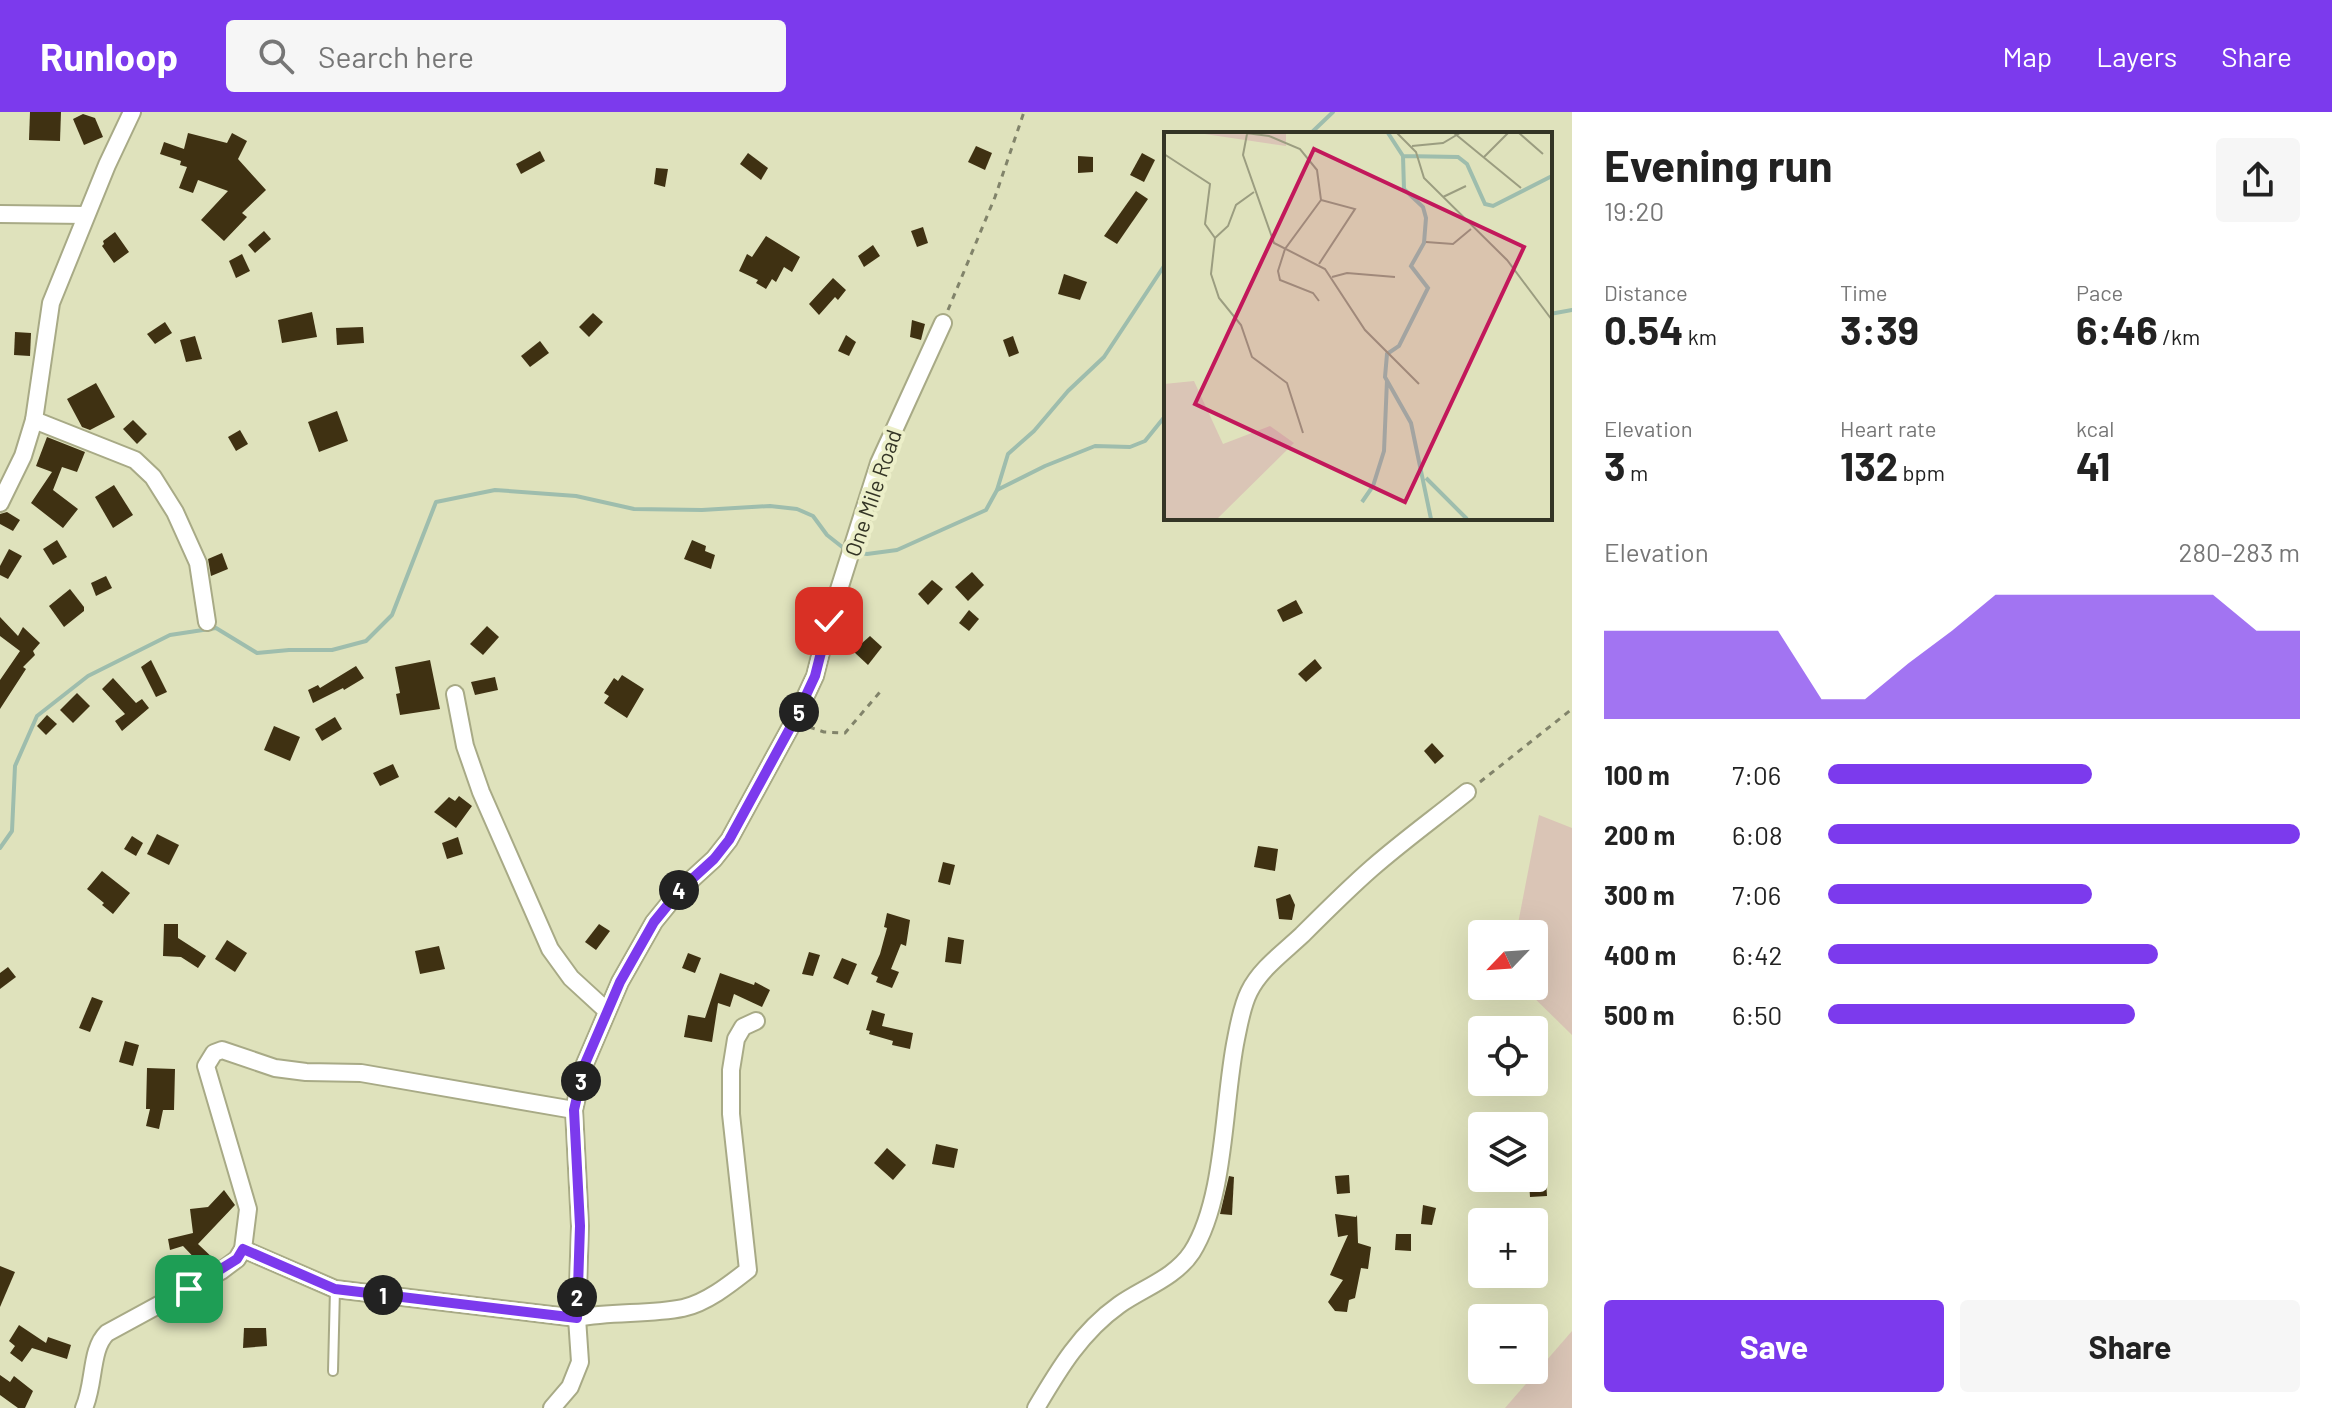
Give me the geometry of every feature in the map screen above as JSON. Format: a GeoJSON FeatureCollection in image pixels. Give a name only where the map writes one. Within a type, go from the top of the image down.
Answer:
{"type":"FeatureCollection","features":[{"type":"Feature","properties":{"kind":"street"},"geometry":{"type":"LineString","coordinates":[[0,503],[23,456],[34,420],[48,315],[86,215],[132,112]]}},
{"type":"Feature","properties":{"kind":"street"},"geometry":{"type":"LineString","coordinates":[[0,214],[86,215]]}},
{"type":"Feature","properties":{"kind":"street","name":"One Mile Road"},"geometry":{"type":"LineString","coordinates":[[552,1408],[570,1387],[580,1362],[577,1318],[580,1226],[574,1110],[584,1066],[607,1011],[654,922],[680,890],[714,859],[729,840],[795,719],[815,676],[879,463],[943,323]]}},
{"type":"Feature","properties":{"kind":"street"},"geometry":{"type":"LineString","coordinates":[[34,420],[135,460],[153,477],[175,512],[198,563],[207,622]]}},
{"type":"Feature","properties":{"kind":"street"},"geometry":{"type":"LineString","coordinates":[[455,694],[465,746],[481,792],[550,949],[571,978],[607,1011]]}},
{"type":"Feature","properties":{"kind":"street"},"geometry":{"type":"LineString","coordinates":[[1036,1408],[1065,1358],[1092,1327],[1120,1304],[1176,1269],[1191,1253],[1203,1230],[1219,1162],[1231,1065],[1249,991],[1272,962],[1374,866],[1467,792]]}},
{"type":"Feature","properties":{"kind":"street"},"geometry":{"type":"LineString","coordinates":[[243,1249],[335,1289],[577,1318],[601,1313],[685,1308],[718,1291],[748,1270],[731,1114],[731,1070],[736,1039],[743,1027],[756,1021]]}},
{"type":"Feature","properties":{"kind":"street"},"geometry":{"type":"LineString","coordinates":[[84,1408],[92,1388],[100,1339],[221,1271],[237,1259],[243,1249],[248,1209],[206,1066],[214,1053],[222,1050],[275,1068],[361,1073],[574,1110]]}},
{"type":"Feature","properties":{"kind":"lane"},"geometry":{"type":"LineString","coordinates":[[333,1371],[335,1289]]}},
{"type":"Feature","properties":{"kind":"path"},"geometry":{"type":"LineString","coordinates":[[943,323],[995,197],[1024,112]]}},
{"type":"Feature","properties":{"kind":"path"},"geometry":{"type":"LineString","coordinates":[[795,719],[811,729],[845,733],[880,692]]}},
{"type":"Feature","properties":{"kind":"path"},"geometry":{"type":"LineString","coordinates":[[1467,792],[1572,709]]}},
{"type":"Feature","properties":{"kind":"shaded area"},"geometry":{"type":"Polygon","coordinates":[[[1539,815],[1572,828],[1572,1035],[1536,1000],[1548,1000],[1548,920],[1519,920],[1539,815]]]}},
{"type":"Feature","properties":{"kind":"shaded area"},"geometry":{"type":"Polygon","coordinates":[[[1572,1331],[1572,1408],[1505,1408],[1526,1384],[1548,1384],[1548,1359],[1572,1331]]]}},
{"type":"Feature","properties":{"kind":"building"},"geometry":{"type":"Polygon","coordinates":[[[30,112],[61,112],[60,141],[29,140],[30,112]]]}},
{"type":"Feature","properties":{"kind":"building"},"geometry":{"type":"Polygon","coordinates":[[[83,114],[95,118],[103,137],[84,145],[73,119],[83,114]]]}},
{"type":"Feature","properties":{"kind":"building"},"geometry":{"type":"Polygon","coordinates":[[[188,133],[227,143],[232,133],[247,141],[238,159],[266,190],[242,213],[247,217],[224,241],[201,220],[228,191],[198,180],[193,193],[179,188],[187,167],[180,165],[181,161],[160,154],[164,142],[184,149],[188,133]]]}},
{"type":"Feature","properties":{"kind":"building"},"geometry":{"type":"Polygon","coordinates":[[[976,146],[992,153],[985,170],[968,162],[976,146]]]}},
{"type":"Feature","properties":{"kind":"building"},"geometry":{"type":"Polygon","coordinates":[[[540,151],[545,161],[521,174],[516,164],[540,151]]]}},
{"type":"Feature","properties":{"kind":"building"},"geometry":{"type":"Polygon","coordinates":[[[748,153],[768,168],[761,180],[740,164],[748,153]]]}},
{"type":"Feature","properties":{"kind":"building"},"geometry":{"type":"Polygon","coordinates":[[[1142,153],[1155,160],[1144,182],[1130,175],[1142,153]]]}},
{"type":"Feature","properties":{"kind":"building"},"geometry":{"type":"Polygon","coordinates":[[[1078,156],[1093,157],[1093,172],[1078,173],[1078,156]]]}},
{"type":"Feature","properties":{"kind":"building"},"geometry":{"type":"Polygon","coordinates":[[[656,168],[668,169],[665,187],[654,184],[656,168]]]}},
{"type":"Feature","properties":{"kind":"building"},"geometry":{"type":"Polygon","coordinates":[[[1136,191],[1148,199],[1117,244],[1104,236],[1136,191]]]}},
{"type":"Feature","properties":{"kind":"building"},"geometry":{"type":"Polygon","coordinates":[[[923,227],[928,243],[917,247],[911,231],[923,227]]]}},
{"type":"Feature","properties":{"kind":"building"},"geometry":{"type":"Polygon","coordinates":[[[264,231],[271,239],[255,253],[248,245],[264,231]]]}},
{"type":"Feature","properties":{"kind":"building"},"geometry":{"type":"Polygon","coordinates":[[[115,232],[129,252],[114,263],[102,246],[103,241],[115,232]]]}},
{"type":"Feature","properties":{"kind":"building"},"geometry":{"type":"Polygon","coordinates":[[[766,236],[800,257],[792,272],[784,267],[776,282],[772,279],[766,289],[756,283],[758,280],[739,271],[747,254],[752,257],[766,236]]]}},
{"type":"Feature","properties":{"kind":"building"},"geometry":{"type":"Polygon","coordinates":[[[873,245],[880,256],[864,267],[858,256],[873,245]]]}},
{"type":"Feature","properties":{"kind":"building"},"geometry":{"type":"Polygon","coordinates":[[[242,254],[250,271],[236,278],[229,261],[242,254]]]}},
{"type":"Feature","properties":{"kind":"building"},"geometry":{"type":"Polygon","coordinates":[[[1064,274],[1087,282],[1080,300],[1058,294],[1064,274]]]}},
{"type":"Feature","properties":{"kind":"building"},"geometry":{"type":"Polygon","coordinates":[[[833,278],[846,290],[819,315],[809,304],[833,278]]]}},
{"type":"Feature","properties":{"kind":"building"},"geometry":{"type":"Polygon","coordinates":[[[312,312],[317,337],[282,343],[278,320],[312,312]]]}},
{"type":"Feature","properties":{"kind":"building"},"geometry":{"type":"Polygon","coordinates":[[[593,313],[603,322],[589,337],[579,327],[593,313]]]}},
{"type":"Feature","properties":{"kind":"building"},"geometry":{"type":"Polygon","coordinates":[[[912,320],[925,324],[921,340],[910,337],[912,320]]]}},
{"type":"Feature","properties":{"kind":"building"},"geometry":{"type":"Polygon","coordinates":[[[165,322],[172,333],[155,344],[147,334],[165,322]]]}},
{"type":"Feature","properties":{"kind":"building"},"geometry":{"type":"Polygon","coordinates":[[[363,327],[364,343],[337,345],[336,328],[363,327]]]}},
{"type":"Feature","properties":{"kind":"building"},"geometry":{"type":"Polygon","coordinates":[[[15,332],[31,333],[30,356],[14,355],[15,332]]]}},
{"type":"Feature","properties":{"kind":"building"},"geometry":{"type":"Polygon","coordinates":[[[846,335],[856,342],[849,356],[838,351],[846,335]]]}},
{"type":"Feature","properties":{"kind":"building"},"geometry":{"type":"Polygon","coordinates":[[[195,336],[202,359],[186,362],[180,340],[195,336]]]}},
{"type":"Feature","properties":{"kind":"building"},"geometry":{"type":"Polygon","coordinates":[[[1013,336],[1019,353],[1009,357],[1003,340],[1013,336]]]}},
{"type":"Feature","properties":{"kind":"building"},"geometry":{"type":"Polygon","coordinates":[[[540,341],[549,353],[530,367],[521,356],[540,341]]]}},
{"type":"Feature","properties":{"kind":"building"},"geometry":{"type":"Polygon","coordinates":[[[96,383],[115,417],[90,430],[82,427],[67,399],[96,383]]]}},
{"type":"Feature","properties":{"kind":"building"},"geometry":{"type":"Polygon","coordinates":[[[337,411],[348,441],[319,452],[308,422],[337,411]]]}},
{"type":"Feature","properties":{"kind":"building"},"geometry":{"type":"Polygon","coordinates":[[[133,420],[147,434],[137,444],[123,429],[133,420]]]}},
{"type":"Feature","properties":{"kind":"building"},"geometry":{"type":"Polygon","coordinates":[[[240,430],[248,444],[236,451],[228,437],[240,430]]]}},
{"type":"Feature","properties":{"kind":"building"},"geometry":{"type":"Polygon","coordinates":[[[47,437],[85,452],[77,472],[62,467],[53,490],[78,509],[63,528],[31,503],[52,472],[36,466],[47,437]]]}},
{"type":"Feature","properties":{"kind":"building"},"geometry":{"type":"Polygon","coordinates":[[[114,485],[133,515],[113,528],[95,497],[114,485]]]}},
{"type":"Feature","properties":{"kind":"building"},"geometry":{"type":"Polygon","coordinates":[[[7,512],[20,520],[13,531],[0,524],[0,514],[7,512]]]}},
{"type":"Feature","properties":{"kind":"building"},"geometry":{"type":"Polygon","coordinates":[[[57,540],[67,557],[53,565],[43,549],[57,540]]]}},
{"type":"Feature","properties":{"kind":"building"},"geometry":{"type":"Polygon","coordinates":[[[692,540],[706,546],[705,551],[715,555],[711,569],[684,559],[692,540]]]}},
{"type":"Feature","properties":{"kind":"building"},"geometry":{"type":"Polygon","coordinates":[[[9,549],[22,556],[8,579],[0,575],[0,566],[9,549]]]}},
{"type":"Feature","properties":{"kind":"building"},"geometry":{"type":"Polygon","coordinates":[[[222,553],[228,569],[211,576],[208,559],[222,553]]]}},
{"type":"Feature","properties":{"kind":"building"},"geometry":{"type":"Polygon","coordinates":[[[972,572],[984,585],[968,601],[955,587],[972,572]]]}},
{"type":"Feature","properties":{"kind":"building"},"geometry":{"type":"Polygon","coordinates":[[[106,576],[112,588],[96,596],[91,583],[106,576]]]}},
{"type":"Feature","properties":{"kind":"building"},"geometry":{"type":"Polygon","coordinates":[[[932,580],[943,589],[928,605],[918,594],[932,580]]]}},
{"type":"Feature","properties":{"kind":"building"},"geometry":{"type":"Polygon","coordinates":[[[70,589],[84,611],[64,627],[49,606],[70,589]]]}},
{"type":"Feature","properties":{"kind":"building"},"geometry":{"type":"Polygon","coordinates":[[[1296,600],[1303,613],[1283,622],[1277,610],[1296,600]]]}},
{"type":"Feature","properties":{"kind":"building"},"geometry":{"type":"Polygon","coordinates":[[[969,610],[979,619],[969,631],[959,623],[969,610]]]}},
{"type":"Feature","properties":{"kind":"building"},"geometry":{"type":"Polygon","coordinates":[[[0,617],[18,636],[23,627],[40,643],[0,709],[0,680],[20,651],[0,636],[0,617]]]}},
{"type":"Feature","properties":{"kind":"building"},"geometry":{"type":"Polygon","coordinates":[[[487,626],[499,637],[483,655],[470,644],[487,626]]]}},
{"type":"Feature","properties":{"kind":"building"},"geometry":{"type":"Polygon","coordinates":[[[870,636],[882,647],[868,665],[853,651],[870,636]]]}},
{"type":"Feature","properties":{"kind":"building"},"geometry":{"type":"Polygon","coordinates":[[[1315,659],[1322,668],[1306,682],[1298,674],[1315,659]]]}},
{"type":"Feature","properties":{"kind":"building"},"geometry":{"type":"Polygon","coordinates":[[[151,660],[167,692],[156,697],[141,667],[151,660]]]}},
{"type":"Feature","properties":{"kind":"building"},"geometry":{"type":"Polygon","coordinates":[[[430,660],[440,709],[400,715],[395,667],[430,660]]]}},
{"type":"Feature","properties":{"kind":"building"},"geometry":{"type":"Polygon","coordinates":[[[356,666],[364,678],[313,703],[308,690],[318,685],[320,688],[356,666]]]}},
{"type":"Feature","properties":{"kind":"building"},"geometry":{"type":"Polygon","coordinates":[[[622,675],[644,689],[627,718],[604,703],[609,696],[604,693],[614,678],[618,681],[622,675]]]}},
{"type":"Feature","properties":{"kind":"building"},"geometry":{"type":"Polygon","coordinates":[[[495,677],[498,690],[475,695],[471,682],[495,677]]]}},
{"type":"Feature","properties":{"kind":"building"},"geometry":{"type":"Polygon","coordinates":[[[113,678],[136,703],[142,699],[149,708],[122,731],[115,721],[125,714],[102,689],[113,678]]]}},
{"type":"Feature","properties":{"kind":"building"},"geometry":{"type":"Polygon","coordinates":[[[77,693],[90,706],[73,723],[60,710],[77,693]]]}},
{"type":"Feature","properties":{"kind":"building"},"geometry":{"type":"Polygon","coordinates":[[[47,715],[57,724],[46,735],[37,726],[47,715]]]}},
{"type":"Feature","properties":{"kind":"building"},"geometry":{"type":"Polygon","coordinates":[[[335,717],[342,729],[322,741],[315,729],[335,717]]]}},
{"type":"Feature","properties":{"kind":"building"},"geometry":{"type":"Polygon","coordinates":[[[274,726],[300,737],[290,761],[264,750],[274,726]]]}},
{"type":"Feature","properties":{"kind":"building"},"geometry":{"type":"Polygon","coordinates":[[[1432,743],[1444,756],[1435,764],[1424,751],[1432,743]]]}},
{"type":"Feature","properties":{"kind":"building"},"geometry":{"type":"Polygon","coordinates":[[[393,764],[399,777],[380,786],[373,773],[393,764]]]}},
{"type":"Feature","properties":{"kind":"building"},"geometry":{"type":"Polygon","coordinates":[[[459,796],[472,806],[456,828],[434,812],[449,797],[455,801],[459,796]]]}},
{"type":"Feature","properties":{"kind":"building"},"geometry":{"type":"Polygon","coordinates":[[[157,834],[179,845],[169,865],[147,854],[157,834]]]}},
{"type":"Feature","properties":{"kind":"building"},"geometry":{"type":"Polygon","coordinates":[[[132,836],[143,843],[136,856],[124,849],[132,836]]]}},
{"type":"Feature","properties":{"kind":"building"},"geometry":{"type":"Polygon","coordinates":[[[458,837],[463,854],[447,859],[442,843],[458,837]]]}},
{"type":"Feature","properties":{"kind":"building"},"geometry":{"type":"Polygon","coordinates":[[[1258,846],[1278,849],[1275,871],[1254,867],[1258,846]]]}},
{"type":"Feature","properties":{"kind":"building"},"geometry":{"type":"Polygon","coordinates":[[[943,862],[955,865],[950,885],[938,882],[943,862]]]}},
{"type":"Feature","properties":{"kind":"building"},"geometry":{"type":"Polygon","coordinates":[[[102,871],[130,893],[113,914],[87,889],[102,871]]]}},
{"type":"Feature","properties":{"kind":"building"},"geometry":{"type":"Polygon","coordinates":[[[1290,894],[1295,905],[1292,920],[1279,919],[1276,899],[1290,894]]]}},
{"type":"Feature","properties":{"kind":"building"},"geometry":{"type":"Polygon","coordinates":[[[887,913],[910,920],[906,946],[901,944],[891,969],[899,972],[892,988],[876,982],[878,977],[871,974],[887,928],[884,927],[887,913]]]}},
{"type":"Feature","properties":{"kind":"building"},"geometry":{"type":"Polygon","coordinates":[[[164,924],[178,924],[178,938],[206,956],[198,968],[181,957],[163,956],[164,924]]]}},
{"type":"Feature","properties":{"kind":"building"},"geometry":{"type":"Polygon","coordinates":[[[599,924],[610,931],[596,950],[585,942],[599,924]]]}},
{"type":"Feature","properties":{"kind":"building"},"geometry":{"type":"Polygon","coordinates":[[[948,937],[964,940],[961,964],[945,962],[948,937]]]}},
{"type":"Feature","properties":{"kind":"building"},"geometry":{"type":"Polygon","coordinates":[[[227,940],[247,953],[235,972],[215,959],[227,940]]]}},
{"type":"Feature","properties":{"kind":"building"},"geometry":{"type":"Polygon","coordinates":[[[439,946],[445,969],[420,974],[415,951],[439,946]]]}},
{"type":"Feature","properties":{"kind":"building"},"geometry":{"type":"Polygon","coordinates":[[[809,952],[820,955],[813,976],[802,974],[809,952]]]}},
{"type":"Feature","properties":{"kind":"building"},"geometry":{"type":"Polygon","coordinates":[[[688,953],[701,958],[695,973],[682,968],[688,953]]]}},
{"type":"Feature","properties":{"kind":"building"},"geometry":{"type":"Polygon","coordinates":[[[842,958],[857,964],[848,985],[833,978],[842,958]]]}},
{"type":"Feature","properties":{"kind":"building"},"geometry":{"type":"Polygon","coordinates":[[[8,967],[16,977],[0,989],[0,973],[8,967]]]}},
{"type":"Feature","properties":{"kind":"building"},"geometry":{"type":"Polygon","coordinates":[[[720,973],[754,985],[755,982],[770,990],[762,1007],[734,994],[730,1007],[718,1003],[712,1042],[684,1037],[688,1015],[705,1018],[720,973]]]}},
{"type":"Feature","properties":{"kind":"building"},"geometry":{"type":"Polygon","coordinates":[[[92,997],[103,1001],[90,1032],[79,1028],[92,997]]]}},
{"type":"Feature","properties":{"kind":"building"},"geometry":{"type":"Polygon","coordinates":[[[872,1010],[885,1014],[882,1026],[913,1033],[910,1049],[892,1045],[893,1041],[869,1034],[870,1031],[866,1030],[872,1010]]]}},
{"type":"Feature","properties":{"kind":"building"},"geometry":{"type":"Polygon","coordinates":[[[125,1041],[139,1045],[133,1066],[119,1062],[125,1041]]]}},
{"type":"Feature","properties":{"kind":"building"},"geometry":{"type":"Polygon","coordinates":[[[147,1068],[175,1069],[174,1110],[163,1110],[159,1129],[146,1126],[150,1109],[146,1109],[147,1068]]]}},
{"type":"Feature","properties":{"kind":"building"},"geometry":{"type":"Polygon","coordinates":[[[936,1144],[958,1149],[954,1168],[932,1164],[936,1144]]]}},
{"type":"Feature","properties":{"kind":"building"},"geometry":{"type":"Polygon","coordinates":[[[887,1148],[906,1165],[893,1180],[874,1163],[887,1148]]]}},
{"type":"Feature","properties":{"kind":"building"},"geometry":{"type":"Polygon","coordinates":[[[1349,1175],[1350,1193],[1337,1194],[1335,1176],[1349,1175]]]}},
{"type":"Feature","properties":{"kind":"building"},"geometry":{"type":"Polygon","coordinates":[[[1229,1176],[1234,1177],[1232,1215],[1220,1214],[1229,1176]]]}},
{"type":"Feature","properties":{"kind":"building"},"geometry":{"type":"Polygon","coordinates":[[[224,1190],[235,1205],[198,1244],[216,1261],[204,1268],[183,1246],[170,1250],[168,1239],[193,1233],[190,1209],[208,1207],[224,1190]]]}},
{"type":"Feature","properties":{"kind":"building"},"geometry":{"type":"Polygon","coordinates":[[[1530,1192],[1547,1192],[1547,1196],[1530,1197],[1530,1192]]]}},
{"type":"Feature","properties":{"kind":"building"},"geometry":{"type":"Polygon","coordinates":[[[1423,1205],[1436,1208],[1432,1225],[1421,1224],[1423,1205]]]}},
{"type":"Feature","properties":{"kind":"building"},"geometry":{"type":"Polygon","coordinates":[[[1335,1214],[1357,1215],[1358,1243],[1371,1247],[1368,1269],[1361,1268],[1355,1298],[1349,1300],[1347,1312],[1335,1311],[1328,1302],[1343,1280],[1330,1275],[1348,1235],[1338,1237],[1335,1214]]]}},
{"type":"Feature","properties":{"kind":"building"},"geometry":{"type":"Polygon","coordinates":[[[1396,1234],[1411,1234],[1411,1251],[1395,1250],[1396,1234]]]}},
{"type":"Feature","properties":{"kind":"building"},"geometry":{"type":"Polygon","coordinates":[[[0,1266],[15,1272],[0,1307],[0,1266]]]}},
{"type":"Feature","properties":{"kind":"building"},"geometry":{"type":"Polygon","coordinates":[[[19,1325],[46,1343],[48,1337],[71,1345],[67,1359],[32,1348],[22,1362],[10,1353],[15,1346],[9,1341],[19,1325]]]}},
{"type":"Feature","properties":{"kind":"building"},"geometry":{"type":"Polygon","coordinates":[[[244,1328],[266,1328],[267,1346],[243,1348],[244,1328]]]}},
{"type":"Feature","properties":{"kind":"building"},"geometry":{"type":"Polygon","coordinates":[[[0,1375],[10,1382],[14,1376],[33,1391],[25,1408],[18,1408],[0,1395],[0,1375]]]}},
{"type":"Feature","properties":{"kind":"waterway"},"geometry":{"type":"LineString","coordinates":[[1312,132],[1333,112]]}},
{"type":"Feature","properties":{"kind":"waterway"},"geometry":{"type":"LineString","coordinates":[[855,552],[867,554],[897,550],[986,510],[997,490],[1008,454],[1104,357],[1164,266]]}},
{"type":"Feature","properties":{"kind":"waterway"},"geometry":{"type":"LineString","coordinates":[[1552,314],[1572,310]]}},
{"type":"Feature","properties":{"kind":"waterway"},"geometry":{"type":"LineString","coordinates":[[997,490],[1095,446],[1130,447],[1145,441],[1164,417]]}},
{"type":"Feature","properties":{"kind":"waterway"},"geometry":{"type":"LineString","coordinates":[[0,848],[12,831],[15,766],[37,716],[88,676],[170,635],[216,628],[257,653],[332,650],[366,641],[392,615],[436,502],[495,490],[576,496],[634,509],[702,510],[770,506],[797,509],[813,516],[827,535],[846,550]]}},
{"type":"Feature","properties":{"kind":"route"},"geometry":{"type":"LineString","coordinates":[[189,1289],[221,1271],[237,1259],[243,1249],[335,1289],[577,1318],[580,1226],[574,1110],[584,1066],[620,982],[654,922],[680,890],[714,859],[729,840],[815,676],[829,621]]}}]}
